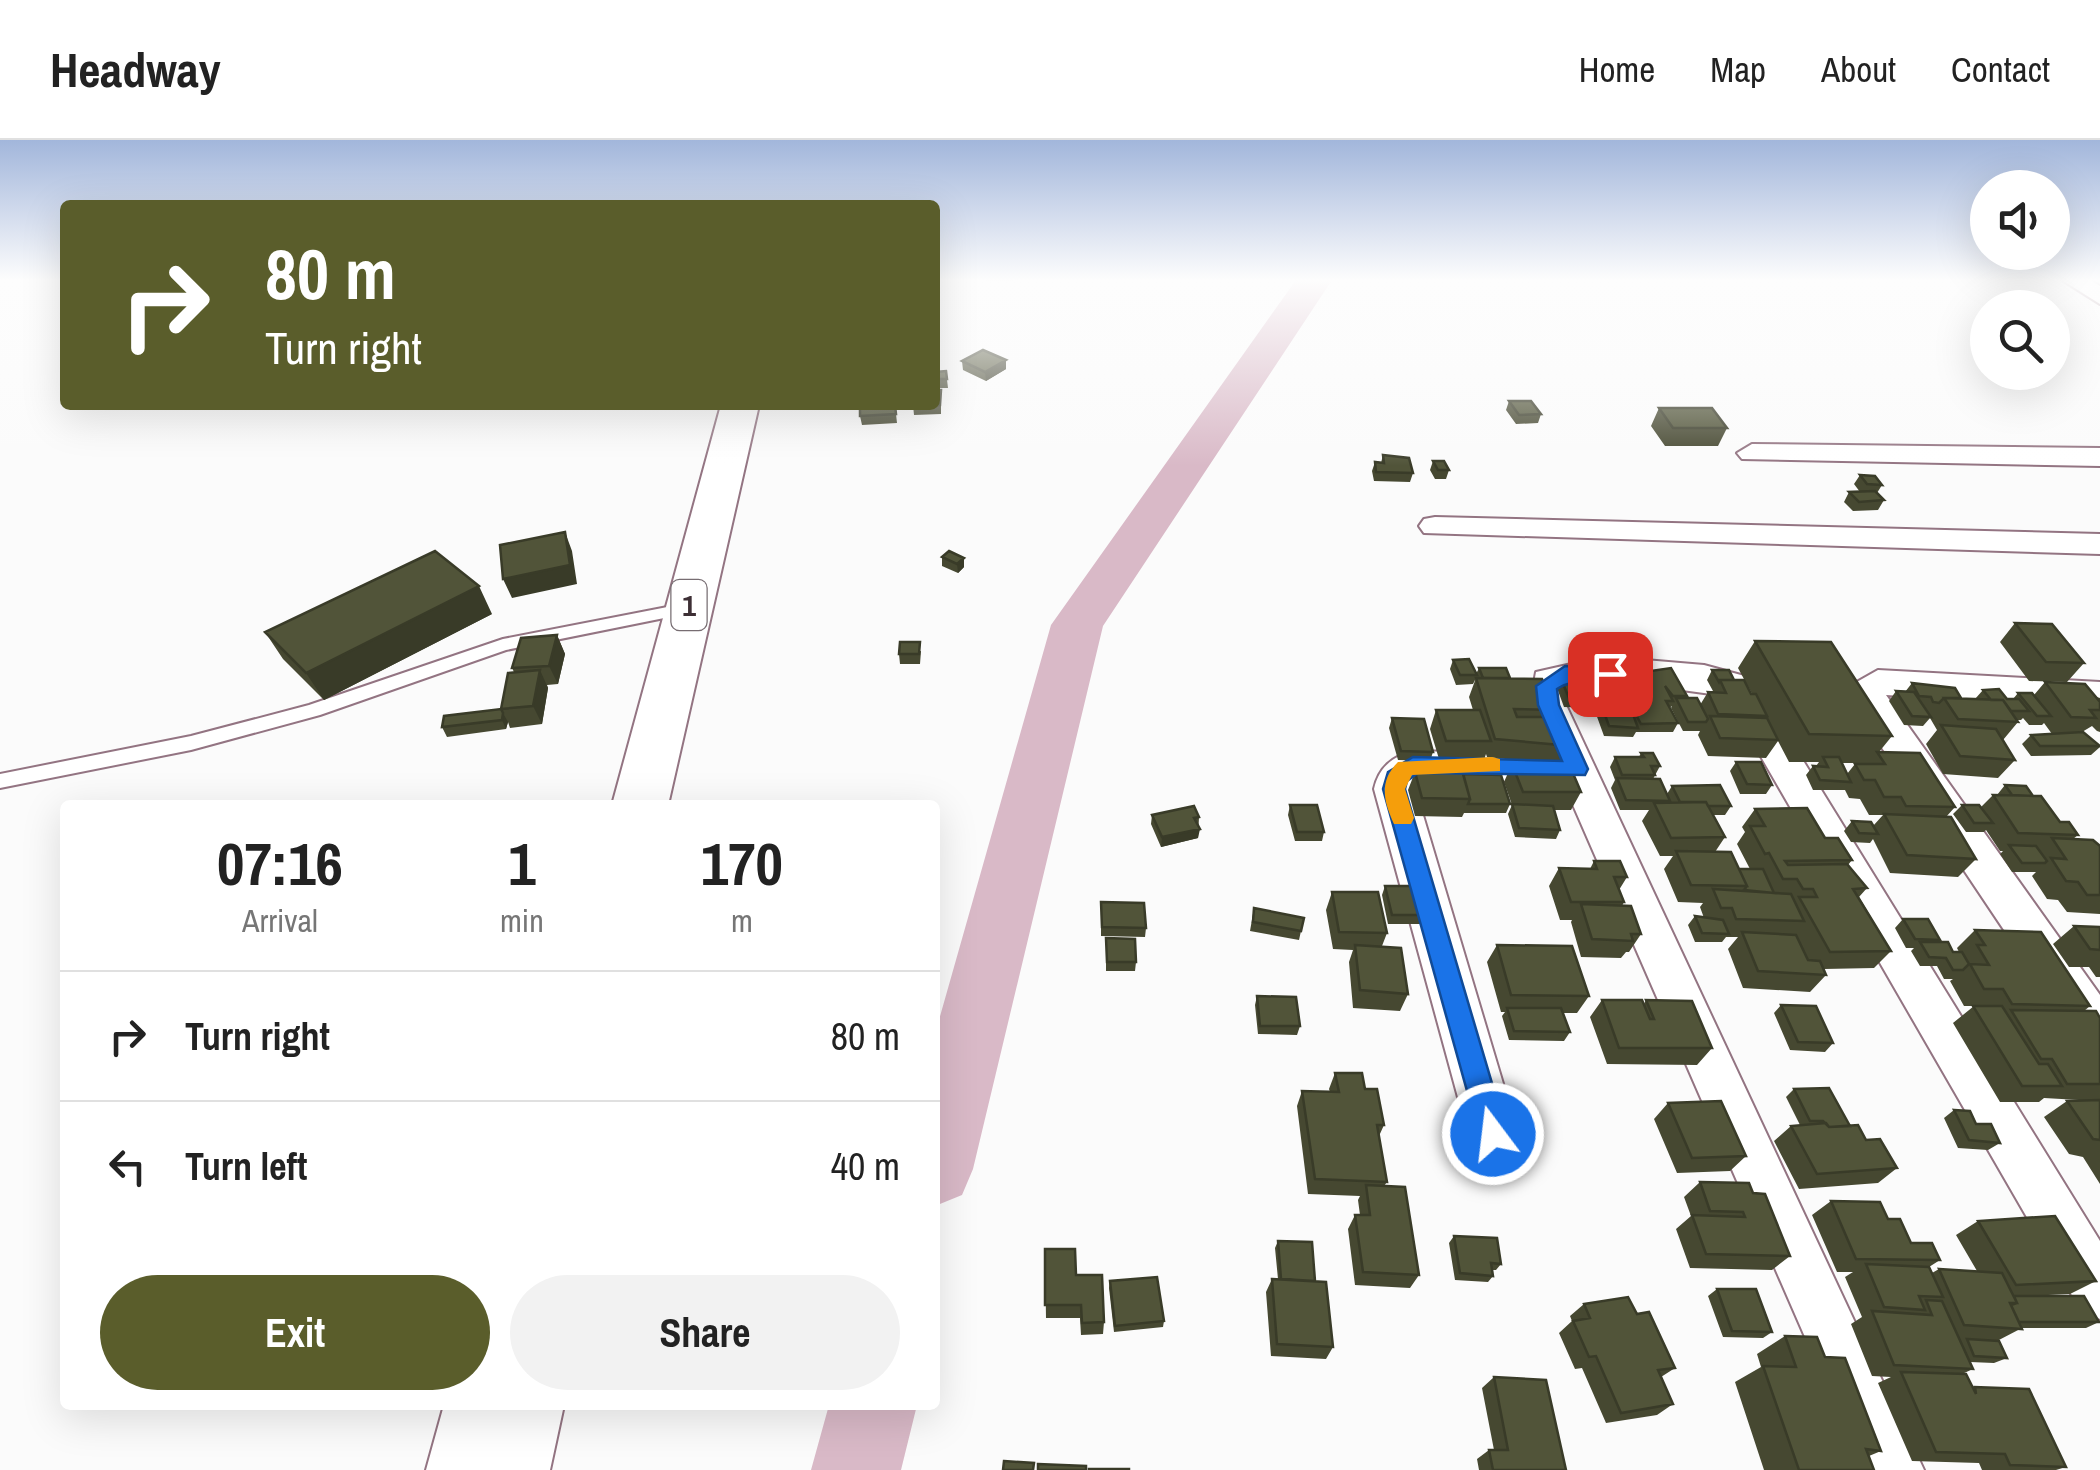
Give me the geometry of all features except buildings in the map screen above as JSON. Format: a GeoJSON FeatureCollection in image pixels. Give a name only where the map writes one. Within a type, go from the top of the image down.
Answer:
{"type":"FeatureCollection","features":[{"type":"Feature","properties":{"kind":"highway","name":"1"},"geometry":{"type":"LineString","coordinates":[[641,800],[739,410]]}},
{"type":"Feature","properties":{"kind":"highway","name":"1"},"geometry":{"type":"LineString","coordinates":[[672,800],[759,410]]}},
{"type":"Feature","properties":{"kind":"highway"},"geometry":{"type":"LineString","coordinates":[[468,1470],[483,1410]]}},
{"type":"Feature","properties":{"kind":"highway"},"geometry":{"type":"LineString","coordinates":[[509,1470],[523,1410]]}},
{"type":"Feature","properties":{"kind":"street"},"geometry":{"type":"LineString","coordinates":[[1752,453],[2100,457]]}},
{"type":"Feature","properties":{"kind":"street"},"geometry":{"type":"LineString","coordinates":[[1435,526],[2100,544]]}},
{"type":"Feature","properties":{"kind":"street"},"geometry":{"type":"LineString","coordinates":[[1894,1470],[1548,705],[1546,686],[1560,675],[1722,677],[1738,686],[2100,1292]]}},
{"type":"Feature","properties":{"kind":"street"},"geometry":{"type":"LineString","coordinates":[[2100,695],[1878,682],[1868,692],[1868,700],[2100,1033]]}},
{"type":"Feature","properties":{"kind":"street"},"geometry":{"type":"LineString","coordinates":[[1493,1134],[1394,789],[1396,778],[1413,765],[1577,769]]}},
{"type":"Feature","properties":{"kind":"lane"},"geometry":{"type":"LineString","coordinates":[[0,780],[276,721],[503,646],[688,608]]}},
{"type":"Feature","properties":{"kind":"waterway"},"geometry":{"type":"LineString","coordinates":[[940,1150],[1077,625],[1271,342]]}},
{"type":"Feature","properties":{"kind":"waterway"},"geometry":{"type":"LineString","coordinates":[[856,1470],[872,1410]]}},
{"type":"Feature","properties":{"kind":"slow traffic"},"geometry":{"type":"LineString","coordinates":[[1403,818],[1394,789],[1396,778],[1406,767],[1492,765]]}},
{"type":"Feature","properties":{"kind":"route"},"geometry":{"type":"LineString","coordinates":[[1493,1134],[1394,789],[1396,778],[1413,765],[1577,769],[1548,705],[1546,686],[1565,673],[1610,674]]}}]}
